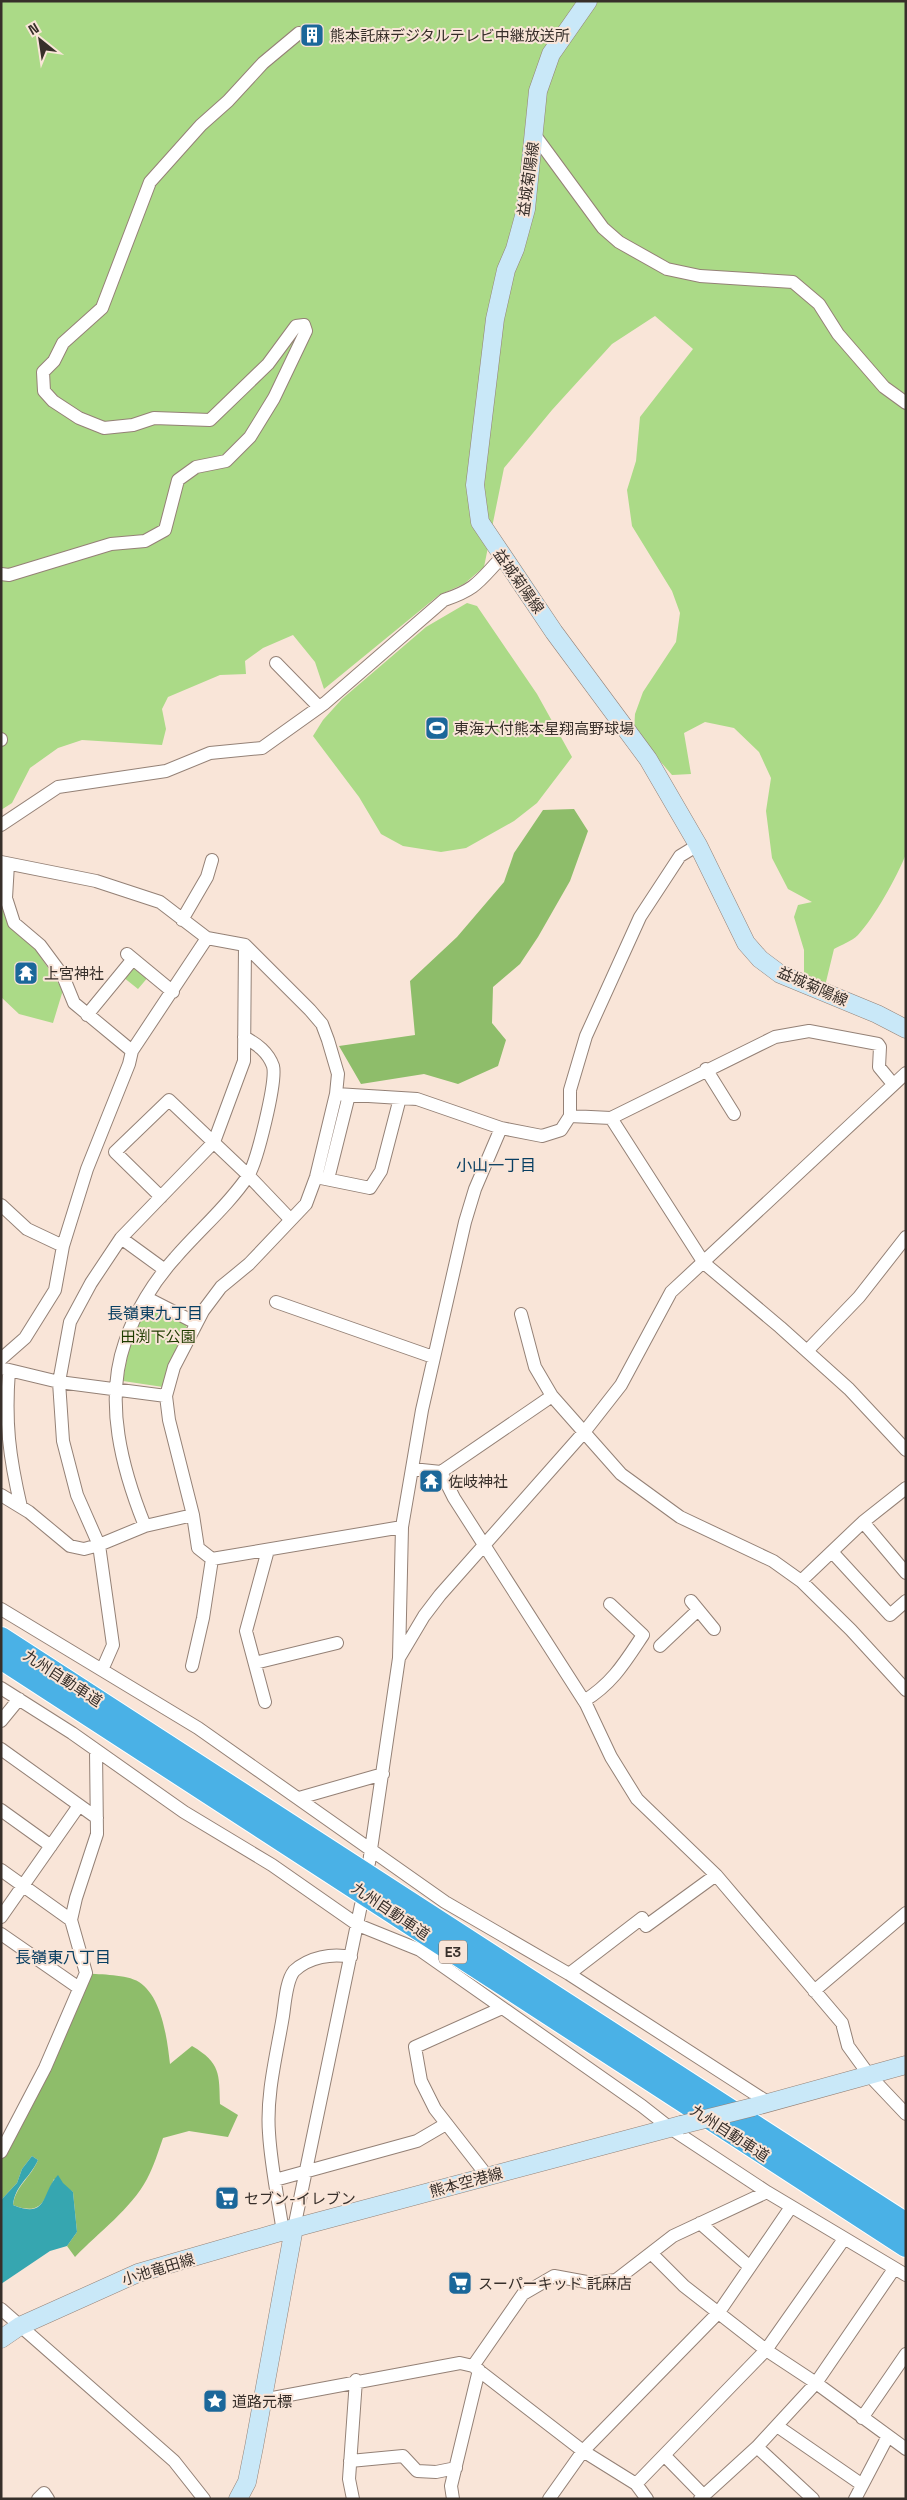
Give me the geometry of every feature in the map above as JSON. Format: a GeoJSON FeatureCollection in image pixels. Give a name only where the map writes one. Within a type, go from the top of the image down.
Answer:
{"type":"FeatureCollection","features":[{"type":"Feature","properties":{"kind":"highway","name":"九州自動車道"},"geometry":{"type":"LineString","coordinates":[[1,1638],[906,2224]]}},
{"type":"Feature","properties":{"kind":"highway","name":"九州自動車道"},"geometry":{"type":"LineString","coordinates":[[1,1658],[578,2035],[906,2246]]}},
{"type":"Feature","properties":{"kind":"highway"},"geometry":{"type":"LineString","coordinates":[[1,1663],[72,1703]]}},
{"type":"Feature","properties":{"kind":"main road","name":"益城菊陽線"},"geometry":{"type":"LineString","coordinates":[[588,1],[548,60],[538,91],[526,209],[515,249],[506,270],[495,320],[475,485],[480,522],[570,654],[648,759],[698,845],[746,942],[760,960],[780,974],[877,1014],[906,1029]]}},
{"type":"Feature","properties":{"kind":"main road","name":"熊本空港線"},"geometry":{"type":"LineString","coordinates":[[289,2230],[761,2105],[906,2064]]}},
{"type":"Feature","properties":{"kind":"main road","name":"小池竜田線"},"geometry":{"type":"LineString","coordinates":[[1,2339],[20,2326],[138,2273],[289,2230]]}},
{"type":"Feature","properties":{"kind":"main road"},"geometry":{"type":"LineString","coordinates":[[238,2499],[247,2482],[289,2230]]}},
{"type":"Feature","properties":{"kind":"street"},"geometry":{"type":"LineString","coordinates":[[1,574],[9,575],[111,544],[145,541],[165,530],[178,480],[196,467],[226,461],[250,436],[274,398],[306,331],[304,325],[296,326],[268,364],[210,420],[154,418],[134,425],[104,428],[79,418],[53,401],[44,391],[43,372],[54,361],[63,343],[102,308],[150,182],[201,125],[228,101],[263,63],[299,33]]}},
{"type":"Feature","properties":{"kind":"street"},"geometry":{"type":"LineString","coordinates":[[534,134],[602,228],[619,242],[667,269],[692,275],[793,282],[819,304],[838,334],[884,387],[906,403]]}},
{"type":"Feature","properties":{"kind":"street"},"geometry":{"type":"LineString","coordinates":[[1,825],[58,786],[166,771],[210,752],[262,748],[319,707],[444,600],[466,592],[480,582],[502,556]]}},
{"type":"Feature","properties":{"kind":"street"},"geometry":{"type":"LineString","coordinates":[[276,663],[319,707]]}},
{"type":"Feature","properties":{"kind":"street"},"geometry":{"type":"LineString","coordinates":[[336,1094],[417,1099],[502,1128],[542,1136],[560,1130],[570,1116],[570,1090],[586,1036],[640,917],[680,856],[698,845]]}},
{"type":"Feature","properties":{"kind":"street"},"geometry":{"type":"LineString","coordinates":[[182,920],[207,877],[212,860]]}},
{"type":"Feature","properties":{"kind":"street"},"geometry":{"type":"LineString","coordinates":[[132,1051],[74,1003],[63,976],[40,945],[14,923],[5,906],[5,863],[96,881],[160,902],[207,938],[245,945],[322,1024],[338,1074],[322,1178]]}},
{"type":"Feature","properties":{"kind":"street"},"geometry":{"type":"LineString","coordinates":[[1,1359],[25,1338],[55,1290],[63,1246],[87,1170],[129,1064],[132,1051],[173,992],[207,938]]}},
{"type":"Feature","properties":{"kind":"street"},"geometry":{"type":"LineString","coordinates":[[102,1670],[113,1646],[99,1545],[77,1495],[64,1441],[59,1382],[70,1322],[91,1283],[121,1238],[214,1142],[244,1061],[245,945]]}},
{"type":"Feature","properties":{"kind":"street"},"geometry":{"type":"LineString","coordinates":[[87,1015],[130,957],[173,992]]}},
{"type":"Feature","properties":{"kind":"street"},"geometry":{"type":"LineString","coordinates":[[570,1116],[611,1118],[706,1069],[775,1037],[809,1031],[878,1044],[880,1047],[879,1067],[893,1084]]}},
{"type":"Feature","properties":{"kind":"street"},"geometry":{"type":"LineString","coordinates":[[145,1526],[127,1478],[120,1446],[116,1389],[120,1361],[125,1341],[147,1298],[165,1270],[221,1210],[248,1175],[255,1160],[272,1088],[273,1068],[269,1056],[257,1044],[244,1037]]}},
{"type":"Feature","properties":{"kind":"street"},"geometry":{"type":"LineString","coordinates":[[706,1069],[734,1114]]}},
{"type":"Feature","properties":{"kind":"street"},"geometry":{"type":"LineString","coordinates":[[399,1658],[424,1616],[585,1431],[621,1385],[672,1292],[906,1072]]}},
{"type":"Feature","properties":{"kind":"street"},"geometry":{"type":"LineString","coordinates":[[349,1095],[322,1178],[306,1204],[249,1264],[221,1287],[196,1323],[174,1367],[166,1396],[169,1420],[193,1515],[198,1548],[212,1559],[402,1526]]}},
{"type":"Feature","properties":{"kind":"street"},"geometry":{"type":"LineString","coordinates":[[322,1178],[370,1188],[381,1171],[400,1098]]}},
{"type":"Feature","properties":{"kind":"street"},"geometry":{"type":"LineString","coordinates":[[161,1196],[115,1152],[169,1100],[248,1175],[290,1219]]}},
{"type":"Feature","properties":{"kind":"street"},"geometry":{"type":"LineString","coordinates":[[611,1118],[704,1263],[849,1389],[906,1450]]}},
{"type":"Feature","properties":{"kind":"street"},"geometry":{"type":"LineString","coordinates":[[369,1864],[399,1658],[402,1526],[412,1469],[433,1357],[470,1205],[502,1128]]}},
{"type":"Feature","properties":{"kind":"street"},"geometry":{"type":"LineString","coordinates":[[1,1205],[27,1229],[63,1246]]}},
{"type":"Feature","properties":{"kind":"street"},"geometry":{"type":"LineString","coordinates":[[807,1351],[859,1297],[906,1237]]}},
{"type":"Feature","properties":{"kind":"street"},"geometry":{"type":"LineString","coordinates":[[121,1238],[165,1270]]}},
{"type":"Feature","properties":{"kind":"street"},"geometry":{"type":"LineString","coordinates":[[147,1298],[196,1323]]}},
{"type":"Feature","properties":{"kind":"street"},"geometry":{"type":"LineString","coordinates":[[276,1302],[433,1357]]}},
{"type":"Feature","properties":{"kind":"street"},"geometry":{"type":"LineString","coordinates":[[520,1314],[535,1367],[552,1396],[585,1431],[621,1474],[680,1516],[773,1561],[801,1581],[851,1630],[906,1690]]}},
{"type":"Feature","properties":{"kind":"street"},"geometry":{"type":"LineString","coordinates":[[21,1507],[8,1448],[5,1369],[59,1382],[166,1396]]}},
{"type":"Feature","properties":{"kind":"street"},"geometry":{"type":"LineString","coordinates":[[412,1469],[441,1472],[552,1396]]}},
{"type":"Feature","properties":{"kind":"street"},"geometry":{"type":"LineString","coordinates":[[441,1472],[454,1498],[584,1701],[611,1758],[637,1799],[716,1875],[842,2023],[848,2046],[869,2074],[906,2114]]}},
{"type":"Feature","properties":{"kind":"street"},"geometry":{"type":"LineString","coordinates":[[1,1494],[21,1507],[70,1546],[84,1549],[99,1545],[145,1526],[193,1515]]}},
{"type":"Feature","properties":{"kind":"street"},"geometry":{"type":"LineString","coordinates":[[801,1581],[833,1553],[863,1522],[904,1495]]}},
{"type":"Feature","properties":{"kind":"street"},"geometry":{"type":"LineString","coordinates":[[863,1522],[906,1574]]}},
{"type":"Feature","properties":{"kind":"street"},"geometry":{"type":"LineString","coordinates":[[265,1702],[246,1631],[268,1550]]}},
{"type":"Feature","properties":{"kind":"street"},"geometry":{"type":"LineString","coordinates":[[833,1553],[890,1616],[906,1601]]}},
{"type":"Feature","properties":{"kind":"street"},"geometry":{"type":"LineString","coordinates":[[192,1666],[203,1618],[212,1559]]}},
{"type":"Feature","properties":{"kind":"street"},"geometry":{"type":"LineString","coordinates":[[584,1701],[598,1692],[620,1671],[643,1635],[610,1604]]}},
{"type":"Feature","properties":{"kind":"street"},"geometry":{"type":"LineString","coordinates":[[660,1646],[694,1606],[714,1629]]}},
{"type":"Feature","properties":{"kind":"street"},"geometry":{"type":"LineString","coordinates":[[1,1609],[198,1728],[300,1798],[445,1902],[570,1974],[761,2105]]}},
{"type":"Feature","properties":{"kind":"street"},"geometry":{"type":"LineString","coordinates":[[255,1663],[337,1643]]}},
{"type":"Feature","properties":{"kind":"street"},"geometry":{"type":"LineString","coordinates":[[1,1688],[184,1812],[272,1865],[358,1925],[420,1950],[767,2192],[906,2275]]}},
{"type":"Feature","properties":{"kind":"street"},"geometry":{"type":"LineString","coordinates":[[1,1721],[19,1699]]}},
{"type":"Feature","properties":{"kind":"street"},"geometry":{"type":"LineString","coordinates":[[1,1749],[32,1770],[78,1807],[96,1818]]}},
{"type":"Feature","properties":{"kind":"street"},"geometry":{"type":"LineString","coordinates":[[1,2152],[45,2068],[86,1972],[71,1920],[76,1898],[97,1834],[96,1751]]}},
{"type":"Feature","properties":{"kind":"street"},"geometry":{"type":"LineString","coordinates":[[300,1798],[383,1774]]}},
{"type":"Feature","properties":{"kind":"street"},"geometry":{"type":"LineString","coordinates":[[1,1917],[78,1807]]}},
{"type":"Feature","properties":{"kind":"street"},"geometry":{"type":"LineString","coordinates":[[1,1810],[51,1846]]}},
{"type":"Feature","properties":{"kind":"street"},"geometry":{"type":"LineString","coordinates":[[1,1870],[71,1920]]}},
{"type":"Feature","properties":{"kind":"street"},"geometry":{"type":"LineString","coordinates":[[570,1974],[642,1918],[646,1926],[716,1875]]}},
{"type":"Feature","properties":{"kind":"street"},"geometry":{"type":"LineString","coordinates":[[289,2230],[306,2171],[362,1905]]}},
{"type":"Feature","properties":{"kind":"street"},"geometry":{"type":"LineString","coordinates":[[814,1991],[906,1913]]}},
{"type":"Feature","properties":{"kind":"street"},"geometry":{"type":"LineString","coordinates":[[1,1934],[78,1988]]}},
{"type":"Feature","properties":{"kind":"street"},"geometry":{"type":"LineString","coordinates":[[289,2230],[275,2180],[269,2132],[272,2078],[288,1988],[293,1973],[304,1964],[323,1956],[340,1955],[351,1957]]}},
{"type":"Feature","properties":{"kind":"street"},"geometry":{"type":"LineString","coordinates":[[488,2176],[435,2109],[421,2081],[415,2047],[502,2008]]}},
{"type":"Feature","properties":{"kind":"street"},"geometry":{"type":"LineString","coordinates":[[275,2180],[418,2141],[446,2124]]}},
{"type":"Feature","properties":{"kind":"street"},"geometry":{"type":"LineString","coordinates":[[453,2499],[451,2486],[476,2368],[523,2294],[554,2276],[592,2282],[616,2280],[673,2236],[767,2192]]}},
{"type":"Feature","properties":{"kind":"street"},"geometry":{"type":"LineString","coordinates":[[549,2499],[583,2451],[719,2312],[791,2207]]}},
{"type":"Feature","properties":{"kind":"street"},"geometry":{"type":"LineString","coordinates":[[700,2222],[750,2267]]}},
{"type":"Feature","properties":{"kind":"street"},"geometry":{"type":"LineString","coordinates":[[636,2484],[766,2350],[844,2239]]}},
{"type":"Feature","properties":{"kind":"street"},"geometry":{"type":"LineString","coordinates":[[652,2253],[684,2286],[766,2350],[816,2383],[906,2448]]}},
{"type":"Feature","properties":{"kind":"street"},"geometry":{"type":"LineString","coordinates":[[665,2456],[702,2497],[757,2447],[816,2383],[894,2269]]}},
{"type":"Feature","properties":{"kind":"street"},"geometry":{"type":"LineString","coordinates":[[1,2309],[174,2462],[204,2499]]}},
{"type":"Feature","properties":{"kind":"street"},"geometry":{"type":"LineString","coordinates":[[862,2418],[906,2354]]}},
{"type":"Feature","properties":{"kind":"street"},"geometry":{"type":"LineString","coordinates":[[262,2400],[356,2380],[460,2363],[476,2368],[583,2451],[636,2484],[647,2499]]}},
{"type":"Feature","properties":{"kind":"street"},"geometry":{"type":"LineString","coordinates":[[353,2499],[349,2479],[356,2380]]}},
{"type":"Feature","properties":{"kind":"street"},"geometry":{"type":"LineString","coordinates":[[777,2426],[861,2484]]}},
{"type":"Feature","properties":{"kind":"street"},"geometry":{"type":"LineString","coordinates":[[855,2499],[861,2484],[888,2436]]}},
{"type":"Feature","properties":{"kind":"street"},"geometry":{"type":"LineString","coordinates":[[757,2447],[812,2499]]}},
{"type":"Feature","properties":{"kind":"street"},"geometry":{"type":"LineString","coordinates":[[350,2461],[403,2456],[417,2471],[436,2472],[456,2468]]}},
{"type":"Feature","properties":{"kind":"street"},"geometry":{"type":"LineString","coordinates":[[38,2499],[44,2494],[48,2499]]}},
{"type":"Feature","properties":{"kind":"green space"},"geometry":{"type":"Polygon","coordinates":[[[1,1],[906,1],[906,854],[885,897],[864,928],[856,937],[834,949],[825,986],[804,980],[804,950],[794,917],[798,905],[812,902],[788,889],[772,858],[766,811],[771,778],[759,752],[734,728],[705,722],[684,733],[691,774],[672,775],[634,731],[635,714],[643,692],[676,642],[680,613],[672,591],[632,526],[627,490],[636,461],[640,417],[693,349],[655,316],[612,344],[552,410],[504,468],[484,567],[464,584],[439,595],[324,689],[315,662],[293,635],[263,648],[245,661],[246,674],[220,675],[168,697],[162,709],[166,729],[162,745],[82,740],[58,748],[30,768],[12,803],[1,810],[1,1]]]}},
{"type":"Feature","properties":{"kind":"green space","name":"東海大付熊本星翔高野球場"},"geometry":{"type":"Polygon","coordinates":[[[467,603],[477,606],[537,694],[572,757],[537,803],[514,821],[466,848],[441,852],[403,846],[381,834],[359,797],[313,736],[323,720],[342,699],[426,627],[467,603]]]}},
{"type":"Feature","properties":{"kind":"green space"},"geometry":{"type":"Polygon","coordinates":[[[574,809],[588,831],[570,881],[520,964],[493,987],[492,1023],[506,1040],[498,1066],[458,1084],[424,1074],[361,1084],[339,1046],[415,1035],[410,981],[457,937],[504,882],[514,853],[543,810],[574,809]]]}},
{"type":"Feature","properties":{"kind":"green space"},"geometry":{"type":"Polygon","coordinates":[[[1,866],[2,900],[63,990],[53,1023],[19,1014],[1,997],[1,866]]]}},
{"type":"Feature","properties":{"kind":"green space"},"geometry":{"type":"Polygon","coordinates":[[[134,963],[149,976],[138,989],[123,977],[134,963]]]}},
{"type":"Feature","properties":{"kind":"green space","name":"田渕下公園"},"geometry":{"type":"Polygon","coordinates":[[[153,1306],[186,1325],[187,1329],[163,1387],[123,1381],[136,1328],[146,1310],[153,1306]]]}},
{"type":"Feature","properties":{"kind":"green space"},"geometry":{"type":"Polygon","coordinates":[[[86,1973],[134,1979],[147,1989],[153,1997],[162,2019],[170,2064],[192,2046],[201,2052],[213,2064],[216,2070],[220,2104],[238,2115],[228,2137],[189,2131],[163,2138],[152,2169],[140,2190],[124,2210],[75,2257],[67,2246],[77,2232],[73,2192],[54,2179],[44,2200],[36,2208],[22,2208],[13,2205],[17,2192],[38,2160],[32,2156],[22,2169],[17,2183],[1,2200],[1,2152],[86,1973]]]}},
{"type":"Feature","properties":{"kind":"water"},"geometry":{"type":"Polygon","coordinates":[[[32,2156],[38,2160],[17,2192],[13,2205],[25,2209],[39,2207],[58,2175],[63,2183],[73,2192],[77,2232],[67,2246],[50,2251],[1,2284],[1,2200],[17,2183],[22,2169],[32,2156]]]}},
{"type":"Feature","properties":{"kind":"place","name":"熊本託麻デジタルテレビ中継放送所"},"geometry":{"type":"Point","coordinates":[312,35]}},
{"type":"Feature","properties":{"kind":"place","name":"東海大付熊本星翔高野球場"},"geometry":{"type":"Point","coordinates":[437,728]}},
{"type":"Feature","properties":{"kind":"place","name":"上宮神社"},"geometry":{"type":"Point","coordinates":[26,973]}},
{"type":"Feature","properties":{"kind":"place","name":"佐岐神社"},"geometry":{"type":"Point","coordinates":[431,1481]}},
{"type":"Feature","properties":{"kind":"place","name":"セブン-イレブン"},"geometry":{"type":"Point","coordinates":[227,2198]}},
{"type":"Feature","properties":{"kind":"place","name":"スーパーキッド 託麻店"},"geometry":{"type":"Point","coordinates":[460,2283]}},
{"type":"Feature","properties":{"kind":"place","name":"道路元標"},"geometry":{"type":"Point","coordinates":[215,2401]}},
{"type":"Feature","properties":{"kind":"district","name":"小山一丁目"},"geometry":{"type":"Point","coordinates":[496,1165]}},
{"type":"Feature","properties":{"kind":"district","name":"長嶺東九丁目"},"geometry":{"type":"Point","coordinates":[155,1313]}},
{"type":"Feature","properties":{"kind":"district","name":"長嶺東八丁目"},"geometry":{"type":"Point","coordinates":[63,1957]}}]}
